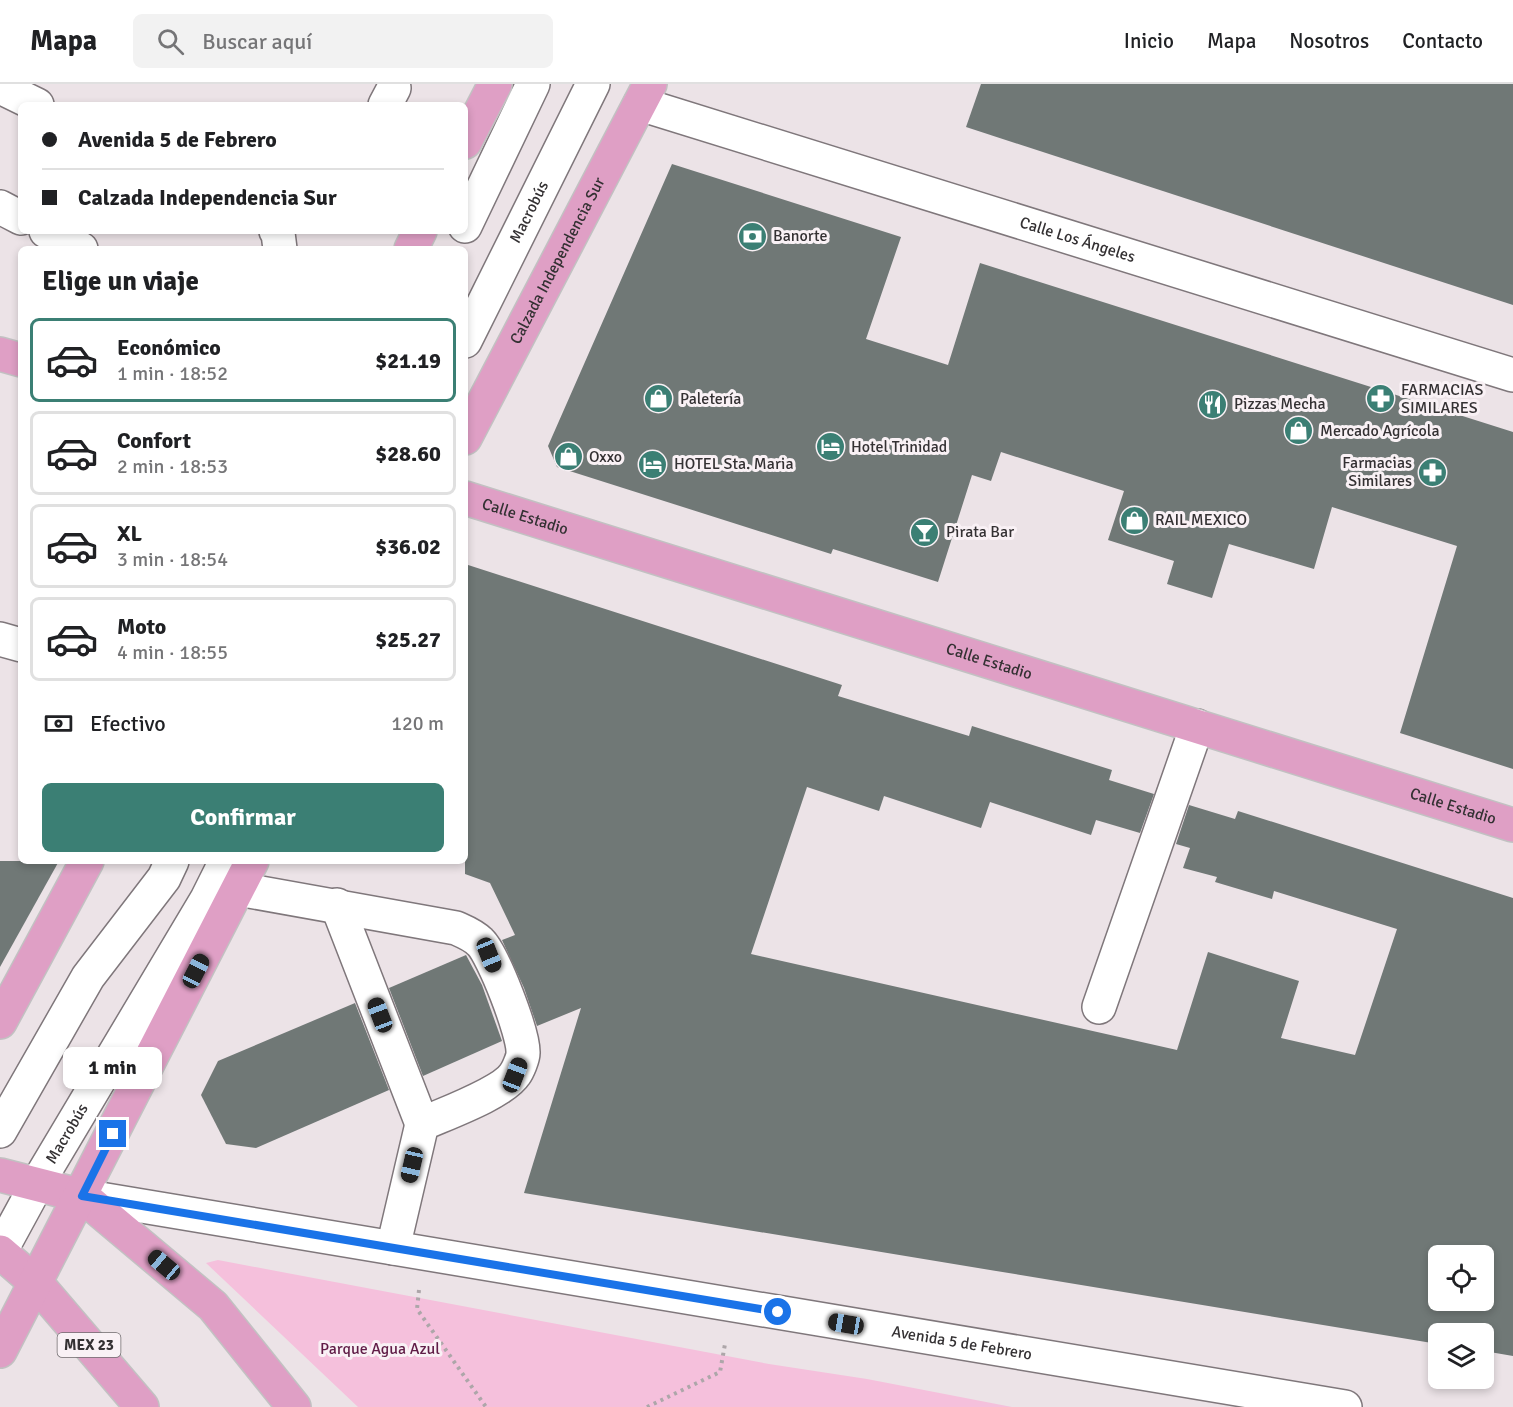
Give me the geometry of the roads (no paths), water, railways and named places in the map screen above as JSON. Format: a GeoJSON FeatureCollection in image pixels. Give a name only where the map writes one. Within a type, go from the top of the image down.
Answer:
{"type":"FeatureCollection","features":[{"type":"Feature","properties":{"kind":"main road"},"geometry":{"type":"LineString","coordinates":[[468,136],[495,84]]}},
{"type":"Feature","properties":{"kind":"main road","name":"Calzada Independencia Sur"},"geometry":{"type":"LineString","coordinates":[[468,432],[645,94]]}},
{"type":"Feature","properties":{"kind":"main road"},"geometry":{"type":"LineString","coordinates":[[0,354],[18,359]]}},
{"type":"Feature","properties":{"kind":"main road","name":"Calle Estadio"},"geometry":{"type":"LineString","coordinates":[[468,499],[1513,825]]}},
{"type":"Feature","properties":{"kind":"main road"},"geometry":{"type":"LineString","coordinates":[[0,1022],[85,864]]}},
{"type":"Feature","properties":{"kind":"main road"},"geometry":{"type":"LineString","coordinates":[[0,1351],[82,1196],[239,870]]}},
{"type":"Feature","properties":{"kind":"main road"},"geometry":{"type":"LineString","coordinates":[[0,1175],[82,1196],[213,1306],[294,1407]]}},
{"type":"Feature","properties":{"kind":"main road","name":"MEX 23"},"geometry":{"type":"LineString","coordinates":[[0,1252],[36,1282],[142,1407]]}},
{"type":"Feature","properties":{"kind":"street"},"geometry":{"type":"LineString","coordinates":[[468,219],[533,84]]}},
{"type":"Feature","properties":{"kind":"street","name":"Macrobús"},"geometry":{"type":"LineString","coordinates":[[468,335],[593,84]]}},
{"type":"Feature","properties":{"kind":"street"},"geometry":{"type":"LineString","coordinates":[[0,87],[31,102]]}},
{"type":"Feature","properties":{"kind":"street","name":"Calle Los Ángeles"},"geometry":{"type":"LineString","coordinates":[[645,94],[1513,375]]}},
{"type":"Feature","properties":{"kind":"street"},"geometry":{"type":"LineString","coordinates":[[0,207],[18,216]]}},
{"type":"Feature","properties":{"kind":"street"},"geometry":{"type":"LineString","coordinates":[[52,234],[75,246]]}},
{"type":"Feature","properties":{"kind":"street"},"geometry":{"type":"LineString","coordinates":[[0,639],[18,644]]}},
{"type":"Feature","properties":{"kind":"street"},"geometry":{"type":"LineString","coordinates":[[1099,1007],[1197,726]]}},
{"type":"Feature","properties":{"kind":"street"},"geometry":{"type":"LineString","coordinates":[[0,1131],[88,977],[164,878],[171,864]]}},
{"type":"Feature","properties":{"kind":"street"},"geometry":{"type":"LineString","coordinates":[[239,870],[337,905],[456,928],[482,943],[520,1032],[523,1054],[515,1075],[498,1089],[422,1124]]}},
{"type":"Feature","properties":{"kind":"street","name":"Macrobús"},"geometry":{"type":"LineString","coordinates":[[0,1252],[37,1184],[207,899],[239,870]]}},
{"type":"Feature","properties":{"kind":"street"},"geometry":{"type":"LineString","coordinates":[[337,905],[422,1124],[408,1251]]}},
{"type":"Feature","properties":{"kind":"street","name":"Avenida 5 de Febrero"},"geometry":{"type":"LineString","coordinates":[[82,1196],[1345,1407]]}},
{"type":"Feature","properties":{"kind":"place","name":"Banorte"},"geometry":{"type":"Point","coordinates":[752,236]}},
{"type":"Feature","properties":{"kind":"place","name":"Paletería"},"geometry":{"type":"Point","coordinates":[659,399]}},
{"type":"Feature","properties":{"kind":"place","name":"FARMACIAS SIMILARES"},"geometry":{"type":"Point","coordinates":[1380,399]}},
{"type":"Feature","properties":{"kind":"place","name":"Pizzas Mecha"},"geometry":{"type":"Point","coordinates":[1213,404]}},
{"type":"Feature","properties":{"kind":"place","name":"Mercado Agrícola"},"geometry":{"type":"Point","coordinates":[1299,431]}},
{"type":"Feature","properties":{"kind":"place","name":"Hotel Trinidad"},"geometry":{"type":"Point","coordinates":[830,447]}},
{"type":"Feature","properties":{"kind":"place","name":"Oxxo"},"geometry":{"type":"Point","coordinates":[568,457]}},
{"type":"Feature","properties":{"kind":"place","name":"HOTEL Sta. Maria"},"geometry":{"type":"Point","coordinates":[653,464]}},
{"type":"Feature","properties":{"kind":"place","name":"Farmacias Similares"},"geometry":{"type":"Point","coordinates":[1433,472]}},
{"type":"Feature","properties":{"kind":"place","name":"RAIL MEXICO"},"geometry":{"type":"Point","coordinates":[1134,520]}},
{"type":"Feature","properties":{"kind":"place","name":"Pirata Bar"},"geometry":{"type":"Point","coordinates":[925,532]}},
{"type":"Feature","properties":{"kind":"park label","name":"Parque Agua Azul"},"geometry":{"type":"Point","coordinates":[380,1349]}}]}
